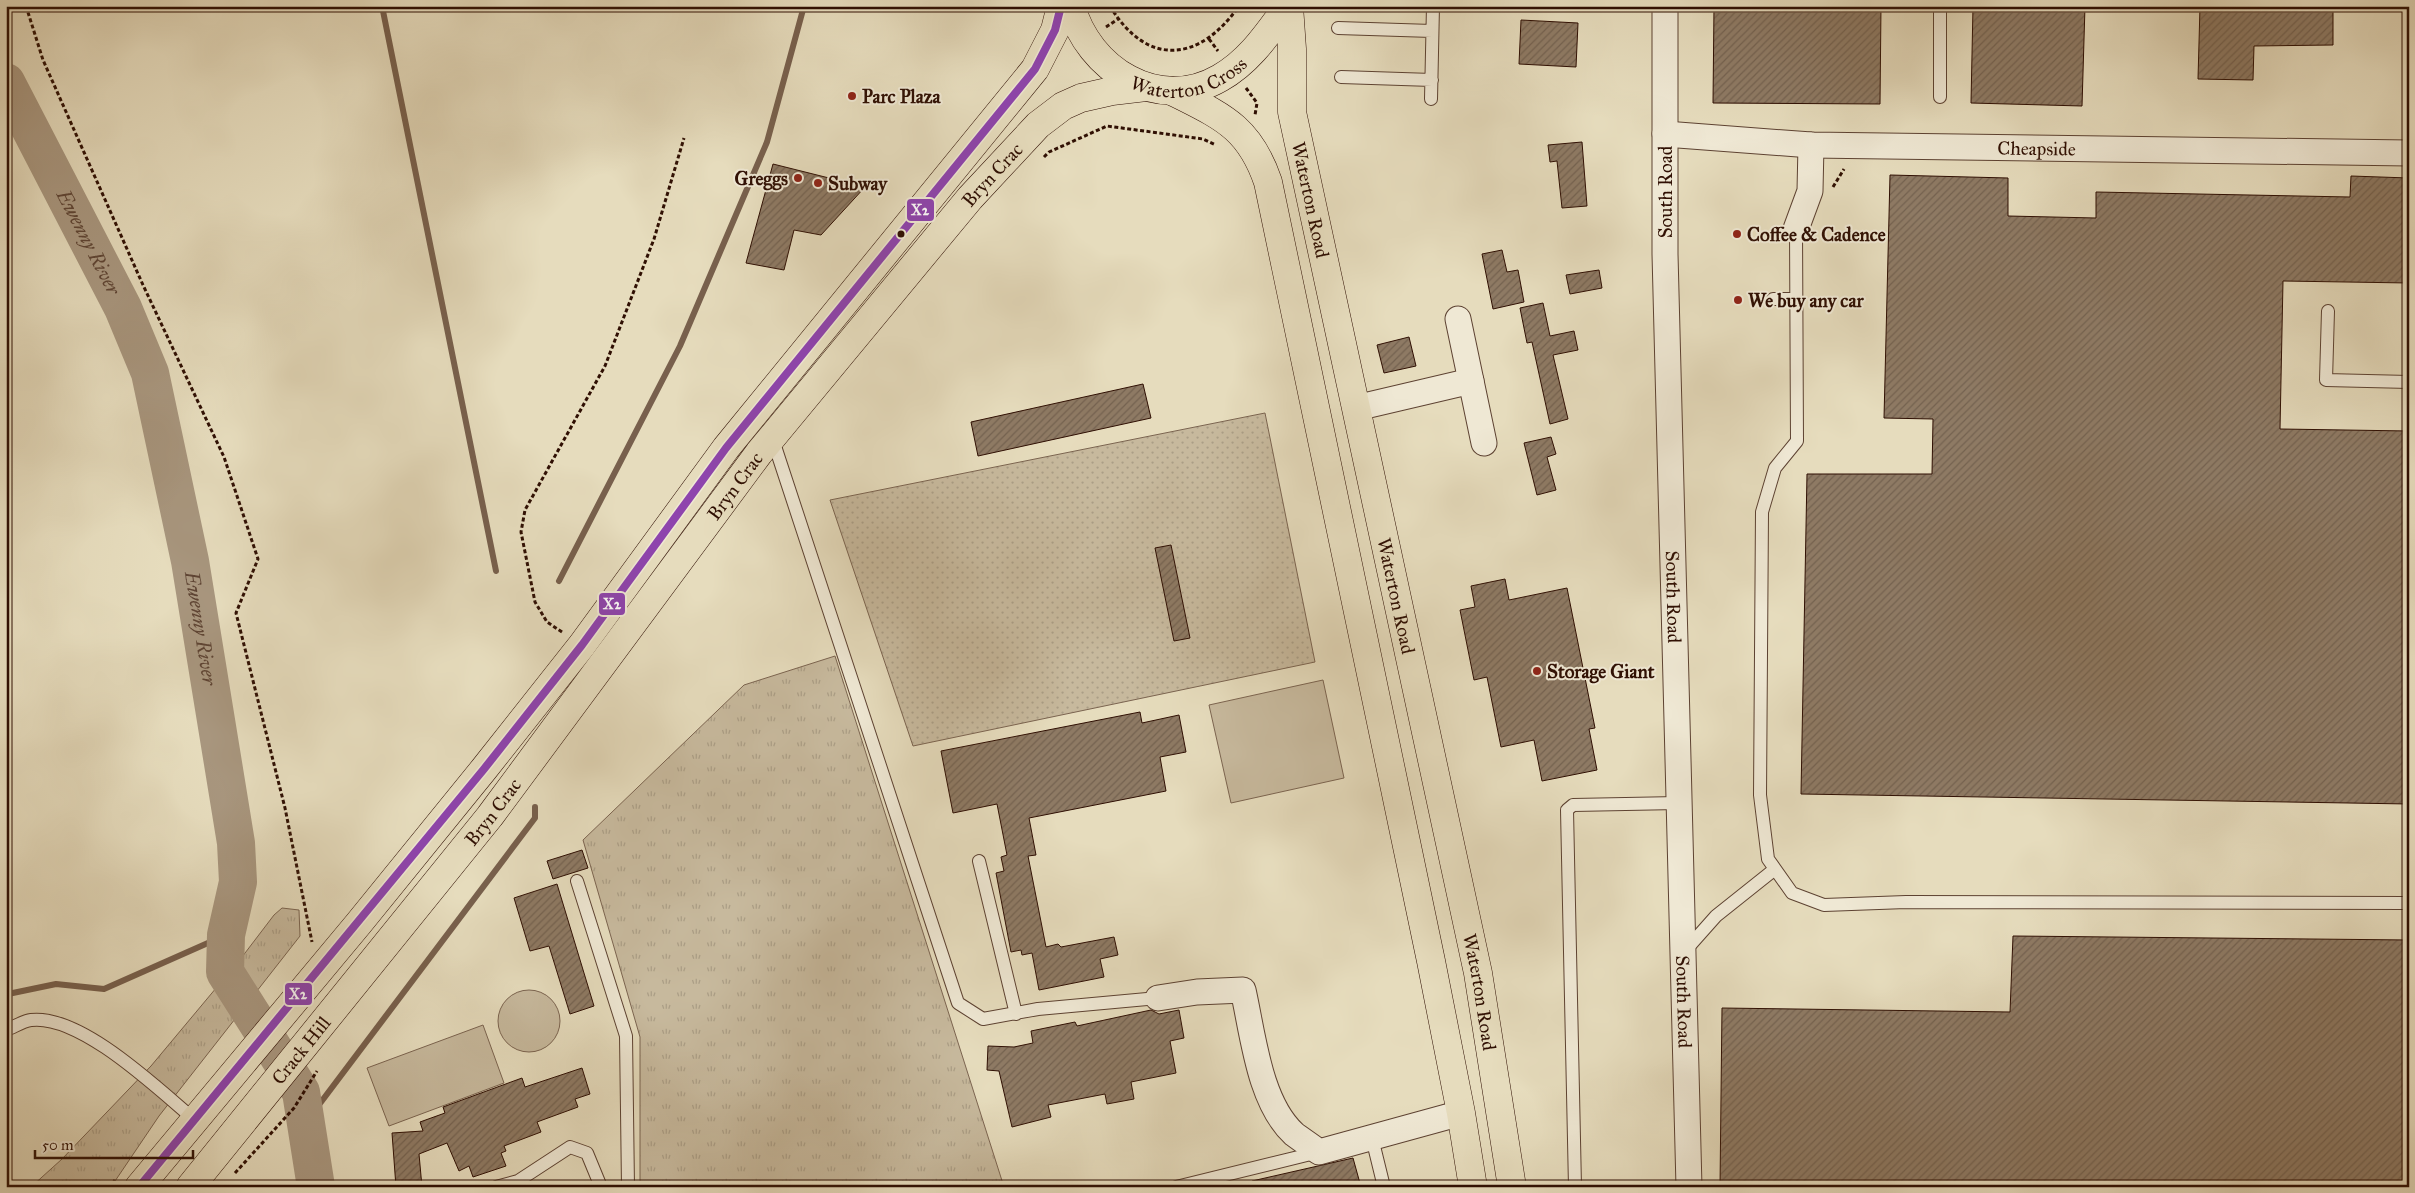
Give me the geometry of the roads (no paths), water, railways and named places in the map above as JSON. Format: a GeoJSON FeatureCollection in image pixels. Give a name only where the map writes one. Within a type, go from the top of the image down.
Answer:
{"type":"FeatureCollection","features":[{"type":"Feature","properties":{"kind":"main road","name":"Bryn Crac"},"geometry":{"type":"LineString","coordinates":[[359,923],[582,645],[726,448],[1035,69],[1055,30],[1061,6]]}},
{"type":"Feature","properties":{"kind":"main road","name":"Waterton Cross"},"geometry":{"type":"LineString","coordinates":[[1071,6],[1080,30],[1094,51],[1108,67],[1159,89],[1195,88],[1226,74],[1250,56],[1289,6]]}},
{"type":"Feature","properties":{"kind":"main road","name":"Waterton Road"},"geometry":{"type":"LineString","coordinates":[[1289,6],[1292,49],[1292,112],[1478,973],[1512,1187]]}},
{"type":"Feature","properties":{"kind":"main road","name":"Bryn Crac"},"geometry":{"type":"LineString","coordinates":[[378,956],[490,816],[772,437],[970,198],[1038,125],[1063,106],[1081,98],[1112,91],[1159,89]]}},
{"type":"Feature","properties":{"kind":"main road","name":"Waterton Road"},"geometry":{"type":"LineString","coordinates":[[1159,89],[1226,119],[1252,146],[1261,162],[1268,182],[1431,961],[1461,1113],[1472,1187]]}},
{"type":"Feature","properties":{"kind":"main road","name":"Crack Hill"},"geometry":{"type":"LineString","coordinates":[[139,1187],[359,923]]}},
{"type":"Feature","properties":{"kind":"main road","name":"Crack Hill"},"geometry":{"type":"LineString","coordinates":[[190,1187],[378,956]]}},
{"type":"Feature","properties":{"kind":"street","name":"South Road"},"geometry":{"type":"LineString","coordinates":[[1666,6],[1665,254],[1689,1187]]}},
{"type":"Feature","properties":{"kind":"street","name":"Cheapside"},"geometry":{"type":"LineString","coordinates":[[1664,134],[1811,145],[2409,153]]}},
{"type":"Feature","properties":{"kind":"street"},"geometry":{"type":"LineString","coordinates":[[1796,228],[1810,191],[1811,145]]}},
{"type":"Feature","properties":{"kind":"street"},"geometry":{"type":"LineString","coordinates":[[1458,319],[1484,443]]}},
{"type":"Feature","properties":{"kind":"street"},"geometry":{"type":"LineString","coordinates":[[1356,408],[1471,381]]}},
{"type":"Feature","properties":{"kind":"street"},"geometry":{"type":"LineString","coordinates":[[1158,998],[1197,992],[1243,990],[1256,1058],[1273,1104],[1293,1133],[1319,1152],[1461,1113]]}},
{"type":"Feature","properties":{"kind":"lane"},"geometry":{"type":"LineString","coordinates":[[1431,99],[1432,6]]}},
{"type":"Feature","properties":{"kind":"lane"},"geometry":{"type":"LineString","coordinates":[[1940,6],[1940,97]]}},
{"type":"Feature","properties":{"kind":"lane"},"geometry":{"type":"LineString","coordinates":[[1338,28],[1432,30]]}},
{"type":"Feature","properties":{"kind":"lane"},"geometry":{"type":"LineString","coordinates":[[1341,77],[1432,80]]}},
{"type":"Feature","properties":{"kind":"lane"},"geometry":{"type":"LineString","coordinates":[[1796,228],[1797,441],[1775,468],[1762,512],[1760,795],[1768,858],[1792,893],[1824,905],[1906,902],[2409,903]]}},
{"type":"Feature","properties":{"kind":"lane"},"geometry":{"type":"LineString","coordinates":[[1773,299],[1796,299]]}},
{"type":"Feature","properties":{"kind":"lane"},"geometry":{"type":"LineString","coordinates":[[2328,311],[2326,380],[2409,382]]}},
{"type":"Feature","properties":{"kind":"lane"},"geometry":{"type":"LineString","coordinates":[[772,437],[958,1003],[983,1019],[1016,1014],[1038,1008],[1158,998]]}},
{"type":"Feature","properties":{"kind":"lane"},"geometry":{"type":"LineString","coordinates":[[1576,1187],[1567,810],[1573,805],[1678,803]]}},
{"type":"Feature","properties":{"kind":"lane"},"geometry":{"type":"LineString","coordinates":[[979,861],[1016,1014]]}},
{"type":"Feature","properties":{"kind":"lane"},"geometry":{"type":"LineString","coordinates":[[1682,954],[1716,916],[1775,869]]}},
{"type":"Feature","properties":{"kind":"lane"},"geometry":{"type":"LineString","coordinates":[[577,881],[626,1036],[628,1187]]}},
{"type":"Feature","properties":{"kind":"lane"},"geometry":{"type":"LineString","coordinates":[[6,1030],[32,1020],[63,1024],[117,1056],[198,1117]]}},
{"type":"Feature","properties":{"kind":"lane"},"geometry":{"type":"LineString","coordinates":[[1372,1138],[1384,1187]]}},
{"type":"Feature","properties":{"kind":"lane"},"geometry":{"type":"LineString","coordinates":[[496,1187],[518,1182],[570,1147],[587,1153],[601,1187]]}},
{"type":"Feature","properties":{"kind":"lane"},"geometry":{"type":"LineString","coordinates":[[1176,1187],[1319,1152]]}},
{"type":"Feature","properties":{"kind":"waterway"},"geometry":{"type":"LineString","coordinates":[[382,6],[496,571]]}},
{"type":"Feature","properties":{"kind":"waterway"},"geometry":{"type":"LineString","coordinates":[[559,581],[680,346],[767,142],[804,6]]}},
{"type":"Feature","properties":{"kind":"waterway","name":"Ewenny River"},"geometry":{"type":"LineString","coordinates":[[6,82],[123,308],[150,373],[190,561],[236,843],[238,882],[226,935],[225,972],[301,1092],[316,1187]]}},
{"type":"Feature","properties":{"kind":"waterway"},"geometry":{"type":"LineString","coordinates":[[306,1122],[535,818],[535,807]]}},
{"type":"Feature","properties":{"kind":"waterway"},"geometry":{"type":"LineString","coordinates":[[8,994],[56,984],[104,989],[226,935]]}},
{"type":"Feature","properties":{"kind":"place","name":"Parc Plaza"},"geometry":{"type":"Point","coordinates":[852,96]}},
{"type":"Feature","properties":{"kind":"place","name":"Greggs"},"geometry":{"type":"Point","coordinates":[798,178]}},
{"type":"Feature","properties":{"kind":"place","name":"Subway"},"geometry":{"type":"Point","coordinates":[818,183]}},
{"type":"Feature","properties":{"kind":"place","name":"Coffee & Cadence"},"geometry":{"type":"Point","coordinates":[1737,234]}},
{"type":"Feature","properties":{"kind":"place","name":"We buy any car"},"geometry":{"type":"Point","coordinates":[1738,300]}},
{"type":"Feature","properties":{"kind":"place","name":"Storage Giant"},"geometry":{"type":"Point","coordinates":[1537,671]}}]}
